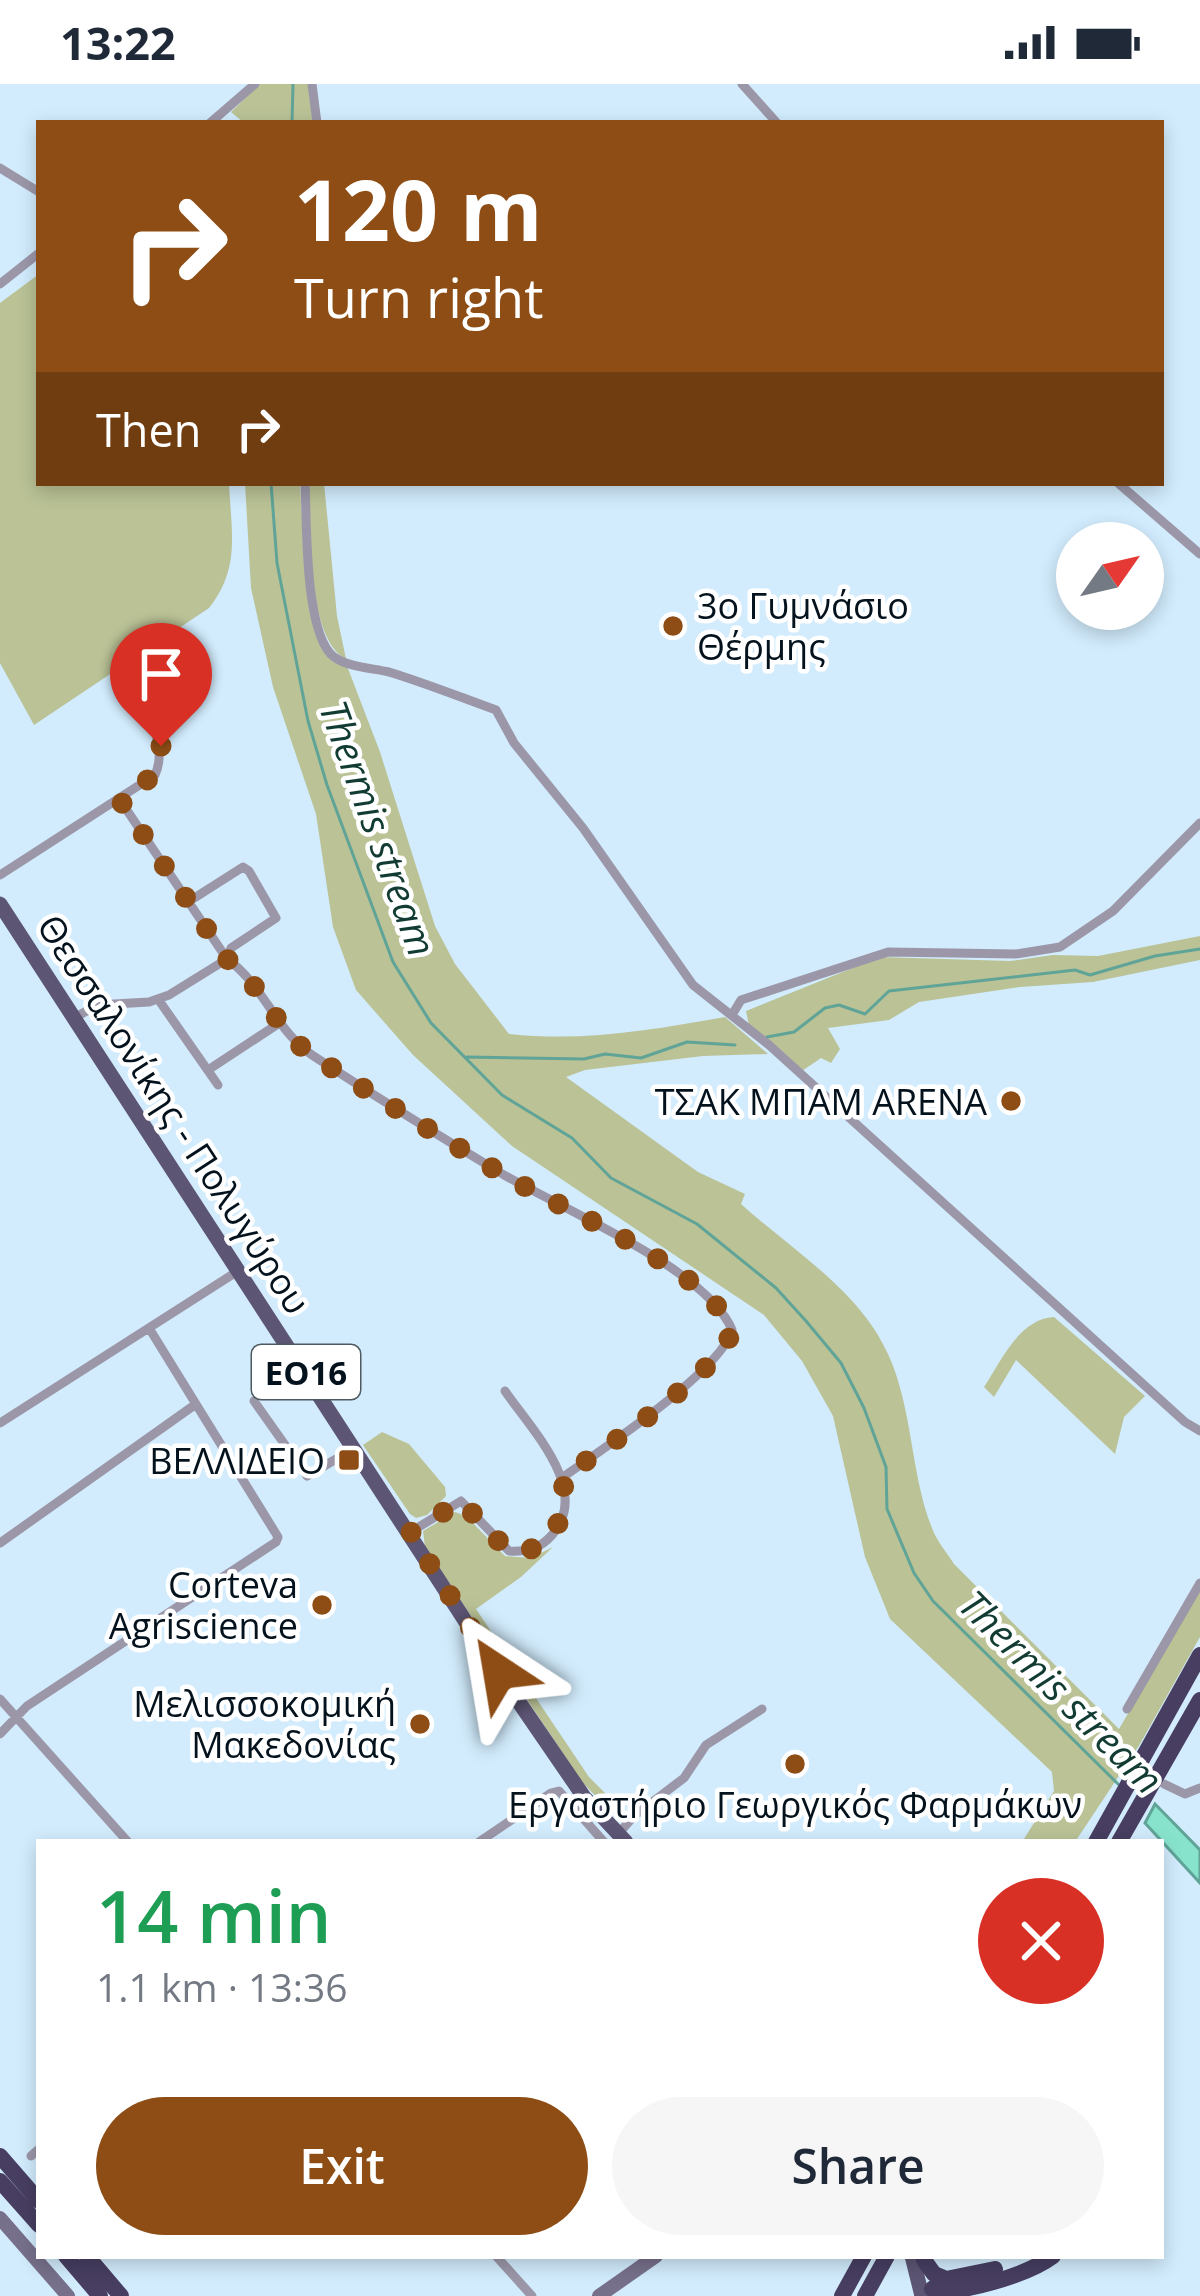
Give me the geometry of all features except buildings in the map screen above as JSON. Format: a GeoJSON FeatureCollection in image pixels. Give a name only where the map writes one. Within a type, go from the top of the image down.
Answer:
{"type":"FeatureCollection","features":[{"type":"Feature","properties":{"kind":"highway"},"geometry":{"type":"LineString","coordinates":[[1098,1839],[1200,1655]]}},
{"type":"Feature","properties":{"kind":"highway"},"geometry":{"type":"LineString","coordinates":[[1121,1839],[1158,1785],[1200,1700]]}},
{"type":"Feature","properties":{"kind":"highway"},"geometry":{"type":"LineString","coordinates":[[0,2156],[36,2198]]}},
{"type":"Feature","properties":{"kind":"highway"},"geometry":{"type":"LineString","coordinates":[[0,2181],[36,2222]]}},
{"type":"Feature","properties":{"kind":"highway"},"geometry":{"type":"LineString","coordinates":[[69,2259],[100,2296]]}},
{"type":"Feature","properties":{"kind":"highway"},"geometry":{"type":"LineString","coordinates":[[89,2259],[121,2296]]}},
{"type":"Feature","properties":{"kind":"highway"},"geometry":{"type":"LineString","coordinates":[[842,2296],[862,2259]]}},
{"type":"Feature","properties":{"kind":"highway"},"geometry":{"type":"LineString","coordinates":[[865,2296],[885,2259]]}},
{"type":"Feature","properties":{"kind":"highway"},"geometry":{"type":"LineString","coordinates":[[933,2291],[1030,2259]]}},
{"type":"Feature","properties":{"kind":"highway"},"geometry":{"type":"LineString","coordinates":[[933,2291],[956,2291],[1020,2275],[1048,2259]]}},
{"type":"Feature","properties":{"kind":"highway"},"geometry":{"type":"LineString","coordinates":[[918,2261],[934,2274],[933,2291]]}},
{"type":"Feature","properties":{"kind":"highway"},"geometry":{"type":"LineString","coordinates":[[965,2296],[981,2284]]}},
{"type":"Feature","properties":{"kind":"main road","name":"Θεσσαλονίκης - Πολυγύρου"},"geometry":{"type":"LineString","coordinates":[[0,904],[568,1775],[616,1839]]}},
{"type":"Feature","properties":{"kind":"main road"},"geometry":{"type":"LineString","coordinates":[[918,2261],[933,2291]]}},
{"type":"Feature","properties":{"kind":"street"},"geometry":{"type":"LineString","coordinates":[[213,120],[255,84]]}},
{"type":"Feature","properties":{"kind":"street"},"geometry":{"type":"LineString","coordinates":[[312,84],[317,120]]}},
{"type":"Feature","properties":{"kind":"street"},"geometry":{"type":"LineString","coordinates":[[742,84],[774,120]]}},
{"type":"Feature","properties":{"kind":"street"},"geometry":{"type":"LineString","coordinates":[[0,168],[36,190]]}},
{"type":"Feature","properties":{"kind":"street"},"geometry":{"type":"LineString","coordinates":[[0,284],[36,255]]}},
{"type":"Feature","properties":{"kind":"street"},"geometry":{"type":"LineString","coordinates":[[305,486],[315,610],[331,654],[496,710],[514,743],[583,828],[694,986],[814,1085],[1200,1431]]}},
{"type":"Feature","properties":{"kind":"street"},"geometry":{"type":"LineString","coordinates":[[1121,486],[1200,554]]}},
{"type":"Feature","properties":{"kind":"street"},"geometry":{"type":"LineString","coordinates":[[0,875],[155,775],[161,746],[121,669]]}},
{"type":"Feature","properties":{"kind":"street"},"geometry":{"type":"LineString","coordinates":[[120,800],[227,959],[250,979],[307,1052],[503,1175],[599,1222],[671,1270],[727,1318],[732,1330],[724,1350],[630,1431],[563,1477]]}},
{"type":"Feature","properties":{"kind":"street"},"geometry":{"type":"LineString","coordinates":[[732,1015],[741,1000],[873,954],[1016,954],[1060,947],[1094,928],[1200,823]]}},
{"type":"Feature","properties":{"kind":"street"},"geometry":{"type":"LineString","coordinates":[[76,1017],[97,1005],[158,999],[227,959],[231,949],[276,918],[243,867],[188,902]]}},
{"type":"Feature","properties":{"kind":"street"},"geometry":{"type":"LineString","coordinates":[[158,999],[218,1085]]}},
{"type":"Feature","properties":{"kind":"street"},"geometry":{"type":"LineString","coordinates":[[208,1070],[281,1022]]}},
{"type":"Feature","properties":{"kind":"street"},"geometry":{"type":"LineString","coordinates":[[0,1423],[241,1270]]}},
{"type":"Feature","properties":{"kind":"street"},"geometry":{"type":"LineString","coordinates":[[0,1734],[28,1706],[277,1542],[278,1532],[149,1328]]}},
{"type":"Feature","properties":{"kind":"street"},"geometry":{"type":"LineString","coordinates":[[410,1533],[461,1501],[508,1551],[526,1552],[556,1532],[564,1515],[563,1477],[505,1391]]}},
{"type":"Feature","properties":{"kind":"street"},"geometry":{"type":"LineString","coordinates":[[254,1401],[303,1474],[355,1448]]}},
{"type":"Feature","properties":{"kind":"street"},"geometry":{"type":"LineString","coordinates":[[0,1543],[196,1404]]}},
{"type":"Feature","properties":{"kind":"street"},"geometry":{"type":"LineString","coordinates":[[1127,1709],[1200,1582]]}},
{"type":"Feature","properties":{"kind":"street"},"geometry":{"type":"LineString","coordinates":[[0,1699],[125,1839]]}},
{"type":"Feature","properties":{"kind":"street"},"geometry":{"type":"LineString","coordinates":[[483,1839],[551,1792],[560,1791],[616,1839],[634,1816],[684,1778],[702,1748],[762,1708]]}},
{"type":"Feature","properties":{"kind":"street"},"geometry":{"type":"LineString","coordinates":[[1158,1785],[1185,1794],[1200,1788]]}},
{"type":"Feature","properties":{"kind":"street"},"geometry":{"type":"LineString","coordinates":[[0,2218],[59,2293]]}},
{"type":"Feature","properties":{"kind":"street"},"geometry":{"type":"LineString","coordinates":[[499,2259],[532,2296]]}},
{"type":"Feature","properties":{"kind":"street"},"geometry":{"type":"LineString","coordinates":[[599,2296],[652,2259]]}},
{"type":"Feature","properties":{"kind":"shaded area"},"geometry":{"type":"Polygon","coordinates":[[[260,84],[308,84],[313,120],[240,120],[231,112],[260,84]]]}},
{"type":"Feature","properties":{"kind":"shaded area"},"geometry":{"type":"Polygon","coordinates":[[[36,276],[36,486],[229,486],[230,564],[209,608],[34,725],[0,663],[0,303],[36,276]]]}},
{"type":"Feature","properties":{"kind":"shaded area"},"geometry":{"type":"Polygon","coordinates":[[[245,486],[300,486],[304,553],[322,649],[333,662],[347,666],[380,752],[435,926],[455,964],[509,1034],[591,1036],[725,1017],[768,1054],[703,1056],[585,1070],[566,1077],[698,1172],[745,1194],[741,1204],[823,1272],[860,1310],[896,1376],[920,1489],[936,1537],[954,1564],[1119,1729],[1200,1589],[1200,1637],[1140,1744],[1077,1839],[1024,1839],[1054,1791],[1052,1772],[890,1619],[865,1557],[833,1416],[802,1361],[764,1315],[512,1146],[413,1055],[356,990],[333,927],[316,814],[273,687],[251,588],[245,486]]]}},
{"type":"Feature","properties":{"kind":"shaded area"},"geometry":{"type":"Polygon","coordinates":[[[307,486],[324,486],[346,659],[333,648],[324,629],[310,552],[307,486]]]}},
{"type":"Feature","properties":{"kind":"shaded area"},"geometry":{"type":"Polygon","coordinates":[[[1200,936],[1200,960],[1093,982],[919,1002],[889,1020],[828,1028],[840,1049],[831,1063],[821,1058],[802,1071],[750,1030],[746,1011],[880,957],[1010,961],[1098,956],[1200,936]]]}},
{"type":"Feature","properties":{"kind":"shaded area"},"geometry":{"type":"Polygon","coordinates":[[[1054,1317],[1145,1396],[1124,1417],[1115,1454],[1016,1360],[994,1397],[984,1387],[1021,1333],[1054,1317]]]}},
{"type":"Feature","properties":{"kind":"shaded area"},"geometry":{"type":"Polygon","coordinates":[[[382,1432],[409,1444],[445,1487],[446,1496],[427,1515],[416,1518],[410,1514],[363,1445],[382,1432]]]}},
{"type":"Feature","properties":{"kind":"shaded area"},"geometry":{"type":"Polygon","coordinates":[[[455,1512],[466,1516],[505,1556],[531,1558],[553,1547],[476,1609],[589,1777],[629,1817],[622,1823],[582,1782],[425,1547],[423,1531],[455,1512]]]}},
{"type":"Feature","properties":{"kind":"shaded area"},"geometry":{"type":"Polygon","coordinates":[[[1155,1804],[1200,1850],[1200,1883],[1164,1839],[1145,1823],[1155,1804]]]}},
{"type":"Feature","properties":{"kind":"waterway","name":"Thermis stream"},"geometry":{"type":"LineString","coordinates":[[292,120],[293,84]]}},
{"type":"Feature","properties":{"kind":"waterway","name":"Thermis stream"},"geometry":{"type":"LineString","coordinates":[[271,486],[277,563],[308,721],[327,785],[393,962],[431,1023],[502,1095],[572,1138],[611,1178],[697,1224],[776,1288],[806,1321],[841,1363],[864,1408],[886,1467],[887,1509],[914,1573],[933,1601],[1118,1784]]}},
{"type":"Feature","properties":{"kind":"waterway"},"geometry":{"type":"LineString","coordinates":[[767,1037],[794,1032],[825,1008],[839,1005],[865,1014],[889,991],[1075,970],[1090,975],[1200,949]]}},
{"type":"Feature","properties":{"kind":"waterway"},"geometry":{"type":"LineString","coordinates":[[467,1057],[584,1059],[605,1054],[641,1058],[687,1042],[735,1045]]}},
{"type":"Feature","properties":{"kind":"place","name":"3ο Γυμνάσιο Θέρμης"},"geometry":{"type":"Point","coordinates":[673,626]}},
{"type":"Feature","properties":{"kind":"place","name":"ΤΣΑΚ ΜΠΑΜ ARENA"},"geometry":{"type":"Point","coordinates":[1011,1101]}},
{"type":"Feature","properties":{"kind":"place","name":"ΒΕΛΛΙΔΕΙΟ"},"geometry":{"type":"Point","coordinates":[349,1460]}},
{"type":"Feature","properties":{"kind":"place","name":"Corteva Agriscience"},"geometry":{"type":"Point","coordinates":[322,1605]}},
{"type":"Feature","properties":{"kind":"place","name":"Μελισσοκομική Μακεδονίας"},"geometry":{"type":"Point","coordinates":[420,1724]}},
{"type":"Feature","properties":{"kind":"place","name":"Εργαστήριο Γεωργικός Φαρμάκων"},"geometry":{"type":"Point","coordinates":[795,1764]}},
{"type":"Feature","properties":{"kind":"route"},"geometry":{"type":"LineString","coordinates":[[161,746],[155,775],[120,800],[227,959],[250,979],[294,1040],[503,1175],[599,1222],[718,1306],[732,1330],[724,1350],[630,1431],[563,1477],[564,1515],[544,1543],[526,1552],[508,1551],[461,1501],[410,1533],[499,1672]]}}]}
